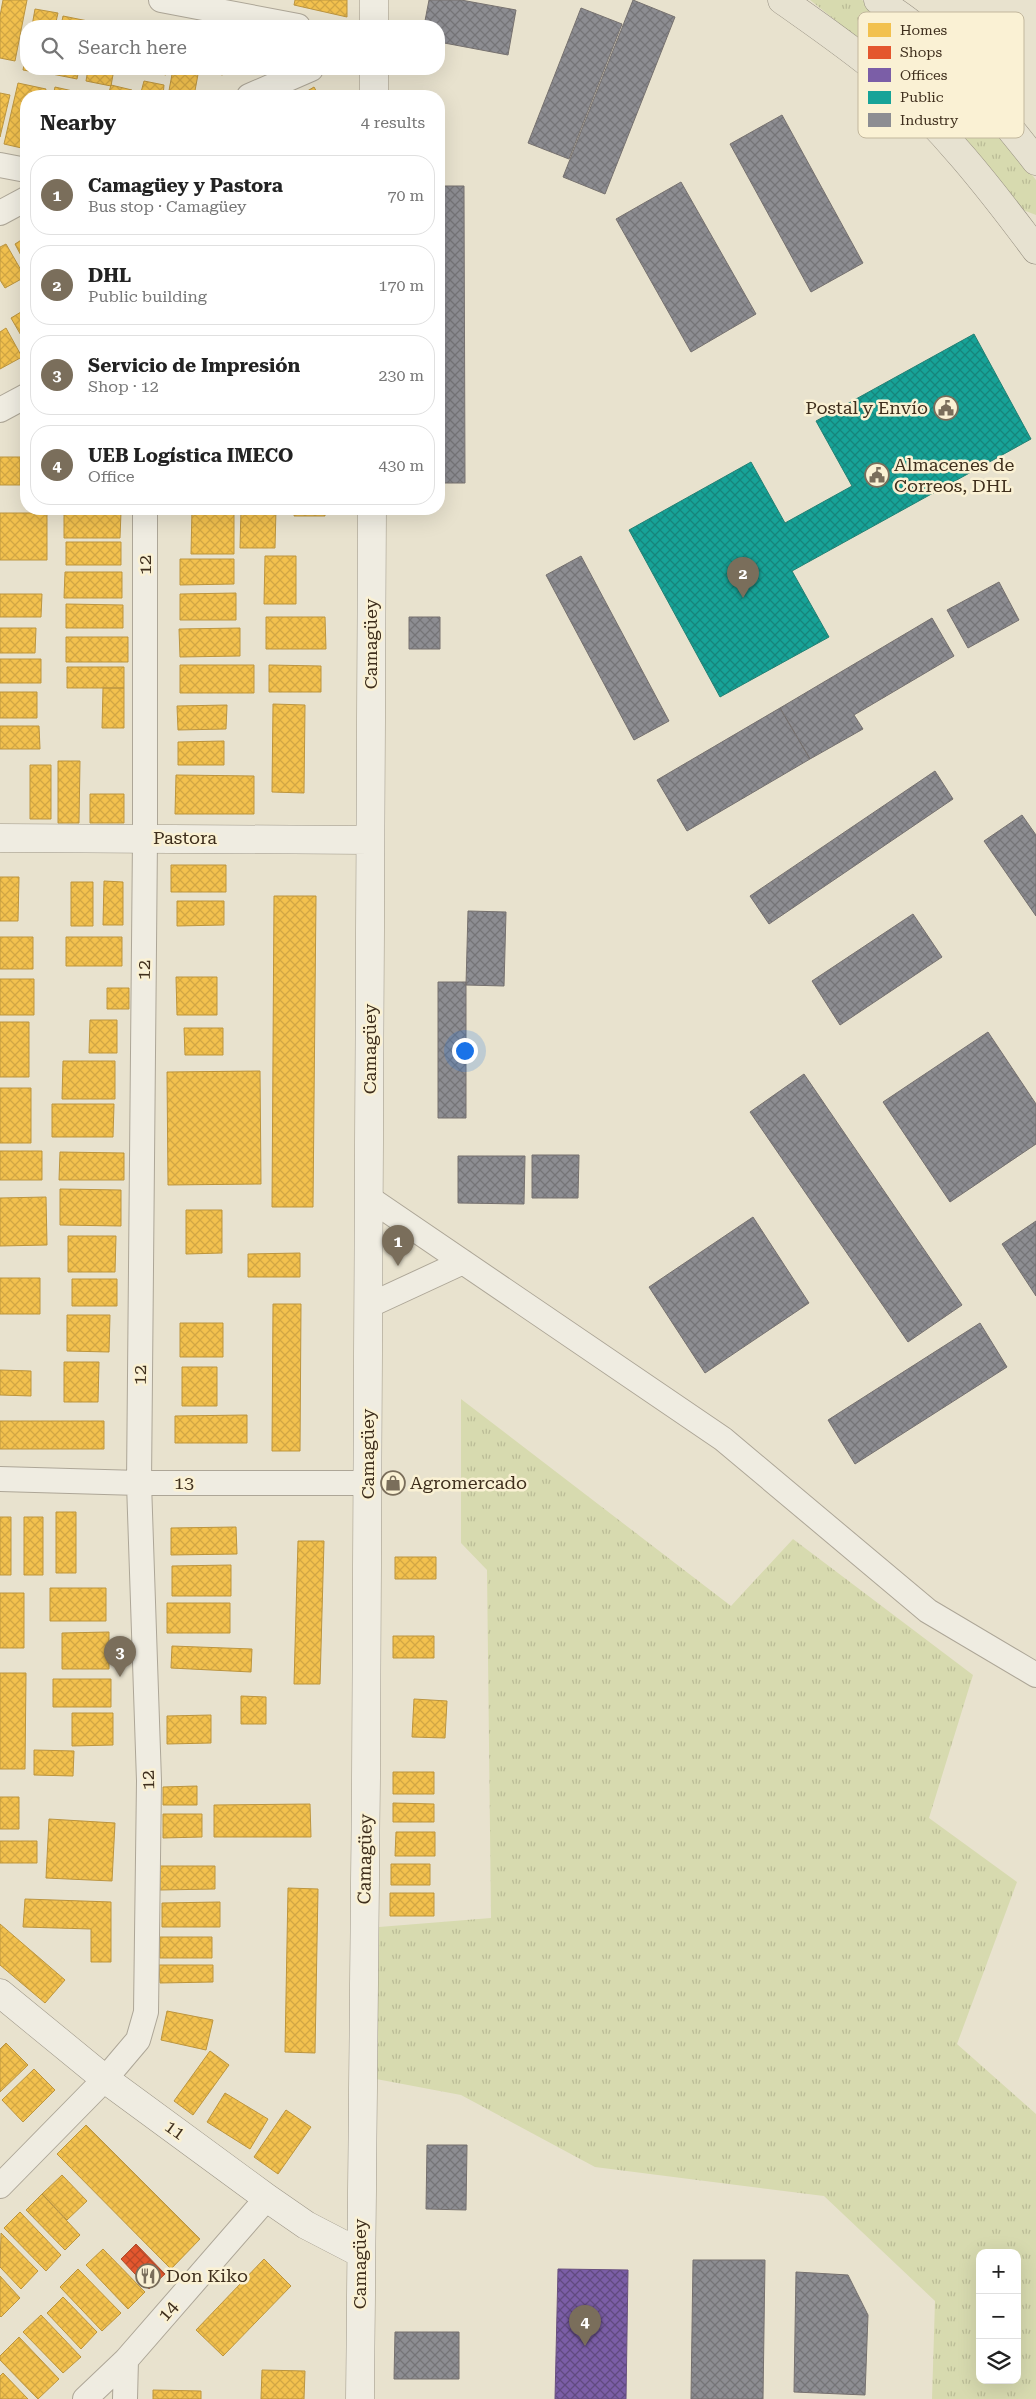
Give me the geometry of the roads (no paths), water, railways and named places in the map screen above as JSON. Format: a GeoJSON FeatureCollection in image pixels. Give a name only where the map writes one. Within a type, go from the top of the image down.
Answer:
{"type":"FeatureCollection","features":[{"type":"Feature","properties":{"kind":"main road"},"geometry":{"type":"LineString","coordinates":[[374,0],[374,20]]}},
{"type":"Feature","properties":{"kind":"main road"},"geometry":{"type":"LineString","coordinates":[[782,0],[858,57]]}},
{"type":"Feature","properties":{"kind":"main road"},"geometry":{"type":"LineString","coordinates":[[878,0],[895,12]]}},
{"type":"Feature","properties":{"kind":"main road"},"geometry":{"type":"LineString","coordinates":[[374,75],[374,90]]}},
{"type":"Feature","properties":{"kind":"main road"},"geometry":{"type":"LineString","coordinates":[[945,138],[1001,203],[1036,250]]}},
{"type":"Feature","properties":{"kind":"main road"},"geometry":{"type":"LineString","coordinates":[[1018,138],[1036,161]]}},
{"type":"Feature","properties":{"kind":"main road","name":"Camagüey"},"geometry":{"type":"LineString","coordinates":[[360,2399],[368,1483],[372,515]]}},
{"type":"Feature","properties":{"kind":"main road","name":"Pastora"},"geometry":{"type":"LineString","coordinates":[[0,838],[370,840]]}},
{"type":"Feature","properties":{"kind":"main road","name":"11"},"geometry":{"type":"LineString","coordinates":[[0,1993],[105,2079],[267,2198],[306,2225],[360,2253]]}},
{"type":"Feature","properties":{"kind":"street"},"geometry":{"type":"LineString","coordinates":[[161,0],[266,20]]}},
{"type":"Feature","properties":{"kind":"street"},"geometry":{"type":"LineString","coordinates":[[264,90],[297,75]]}},
{"type":"Feature","properties":{"kind":"street"},"geometry":{"type":"LineString","coordinates":[[0,165],[20,169]]}},
{"type":"Feature","properties":{"kind":"street"},"geometry":{"type":"LineString","coordinates":[[0,213],[20,202]]}},
{"type":"Feature","properties":{"kind":"street"},"geometry":{"type":"LineString","coordinates":[[0,410],[20,399]]}},
{"type":"Feature","properties":{"kind":"street","name":"12"},"geometry":{"type":"LineString","coordinates":[[0,2186],[105,2079],[138,2040],[146,2012],[149,1781],[139,1483],[145,838],[145,515]]}},
{"type":"Feature","properties":{"kind":"street"},"geometry":{"type":"LineString","coordinates":[[369,1198],[723,1439],[928,1611],[1036,1675]]}},
{"type":"Feature","properties":{"kind":"street"},"geometry":{"type":"LineString","coordinates":[[368,1306],[463,1262]]}},
{"type":"Feature","properties":{"kind":"street","name":"13"},"geometry":{"type":"LineString","coordinates":[[0,1479],[139,1483],[368,1483]]}},
{"type":"Feature","properties":{"kind":"street","name":"14"},"geometry":{"type":"LineString","coordinates":[[85,2399],[126,2360],[267,2198]]}},
{"type":"Feature","properties":{"kind":"street"},"geometry":{"type":"LineString","coordinates":[[125,2399],[126,2360]]}},
{"type":"Feature","properties":{"kind":"place","name":"Postal y Envío"},"geometry":{"type":"Point","coordinates":[946,408]}},
{"type":"Feature","properties":{"kind":"place","name":"Almacenes de Correos, DHL"},"geometry":{"type":"Point","coordinates":[877,475]}},
{"type":"Feature","properties":{"kind":"place","name":"DHL"},"geometry":{"type":"Point","coordinates":[743,598]}},
{"type":"Feature","properties":{"kind":"place","name":"Camagüey y Pastora"},"geometry":{"type":"Point","coordinates":[398,1266]}},
{"type":"Feature","properties":{"kind":"place","name":"Agromercado"},"geometry":{"type":"Point","coordinates":[393,1483]}},
{"type":"Feature","properties":{"kind":"place","name":"Servicio de Impresión"},"geometry":{"type":"Point","coordinates":[120,1677]}},
{"type":"Feature","properties":{"kind":"place","name":"Don Kiko"},"geometry":{"type":"Point","coordinates":[148,2276]}},
{"type":"Feature","properties":{"kind":"place","name":"UEB Logística IMECO"},"geometry":{"type":"Point","coordinates":[585,2346]}}]}
